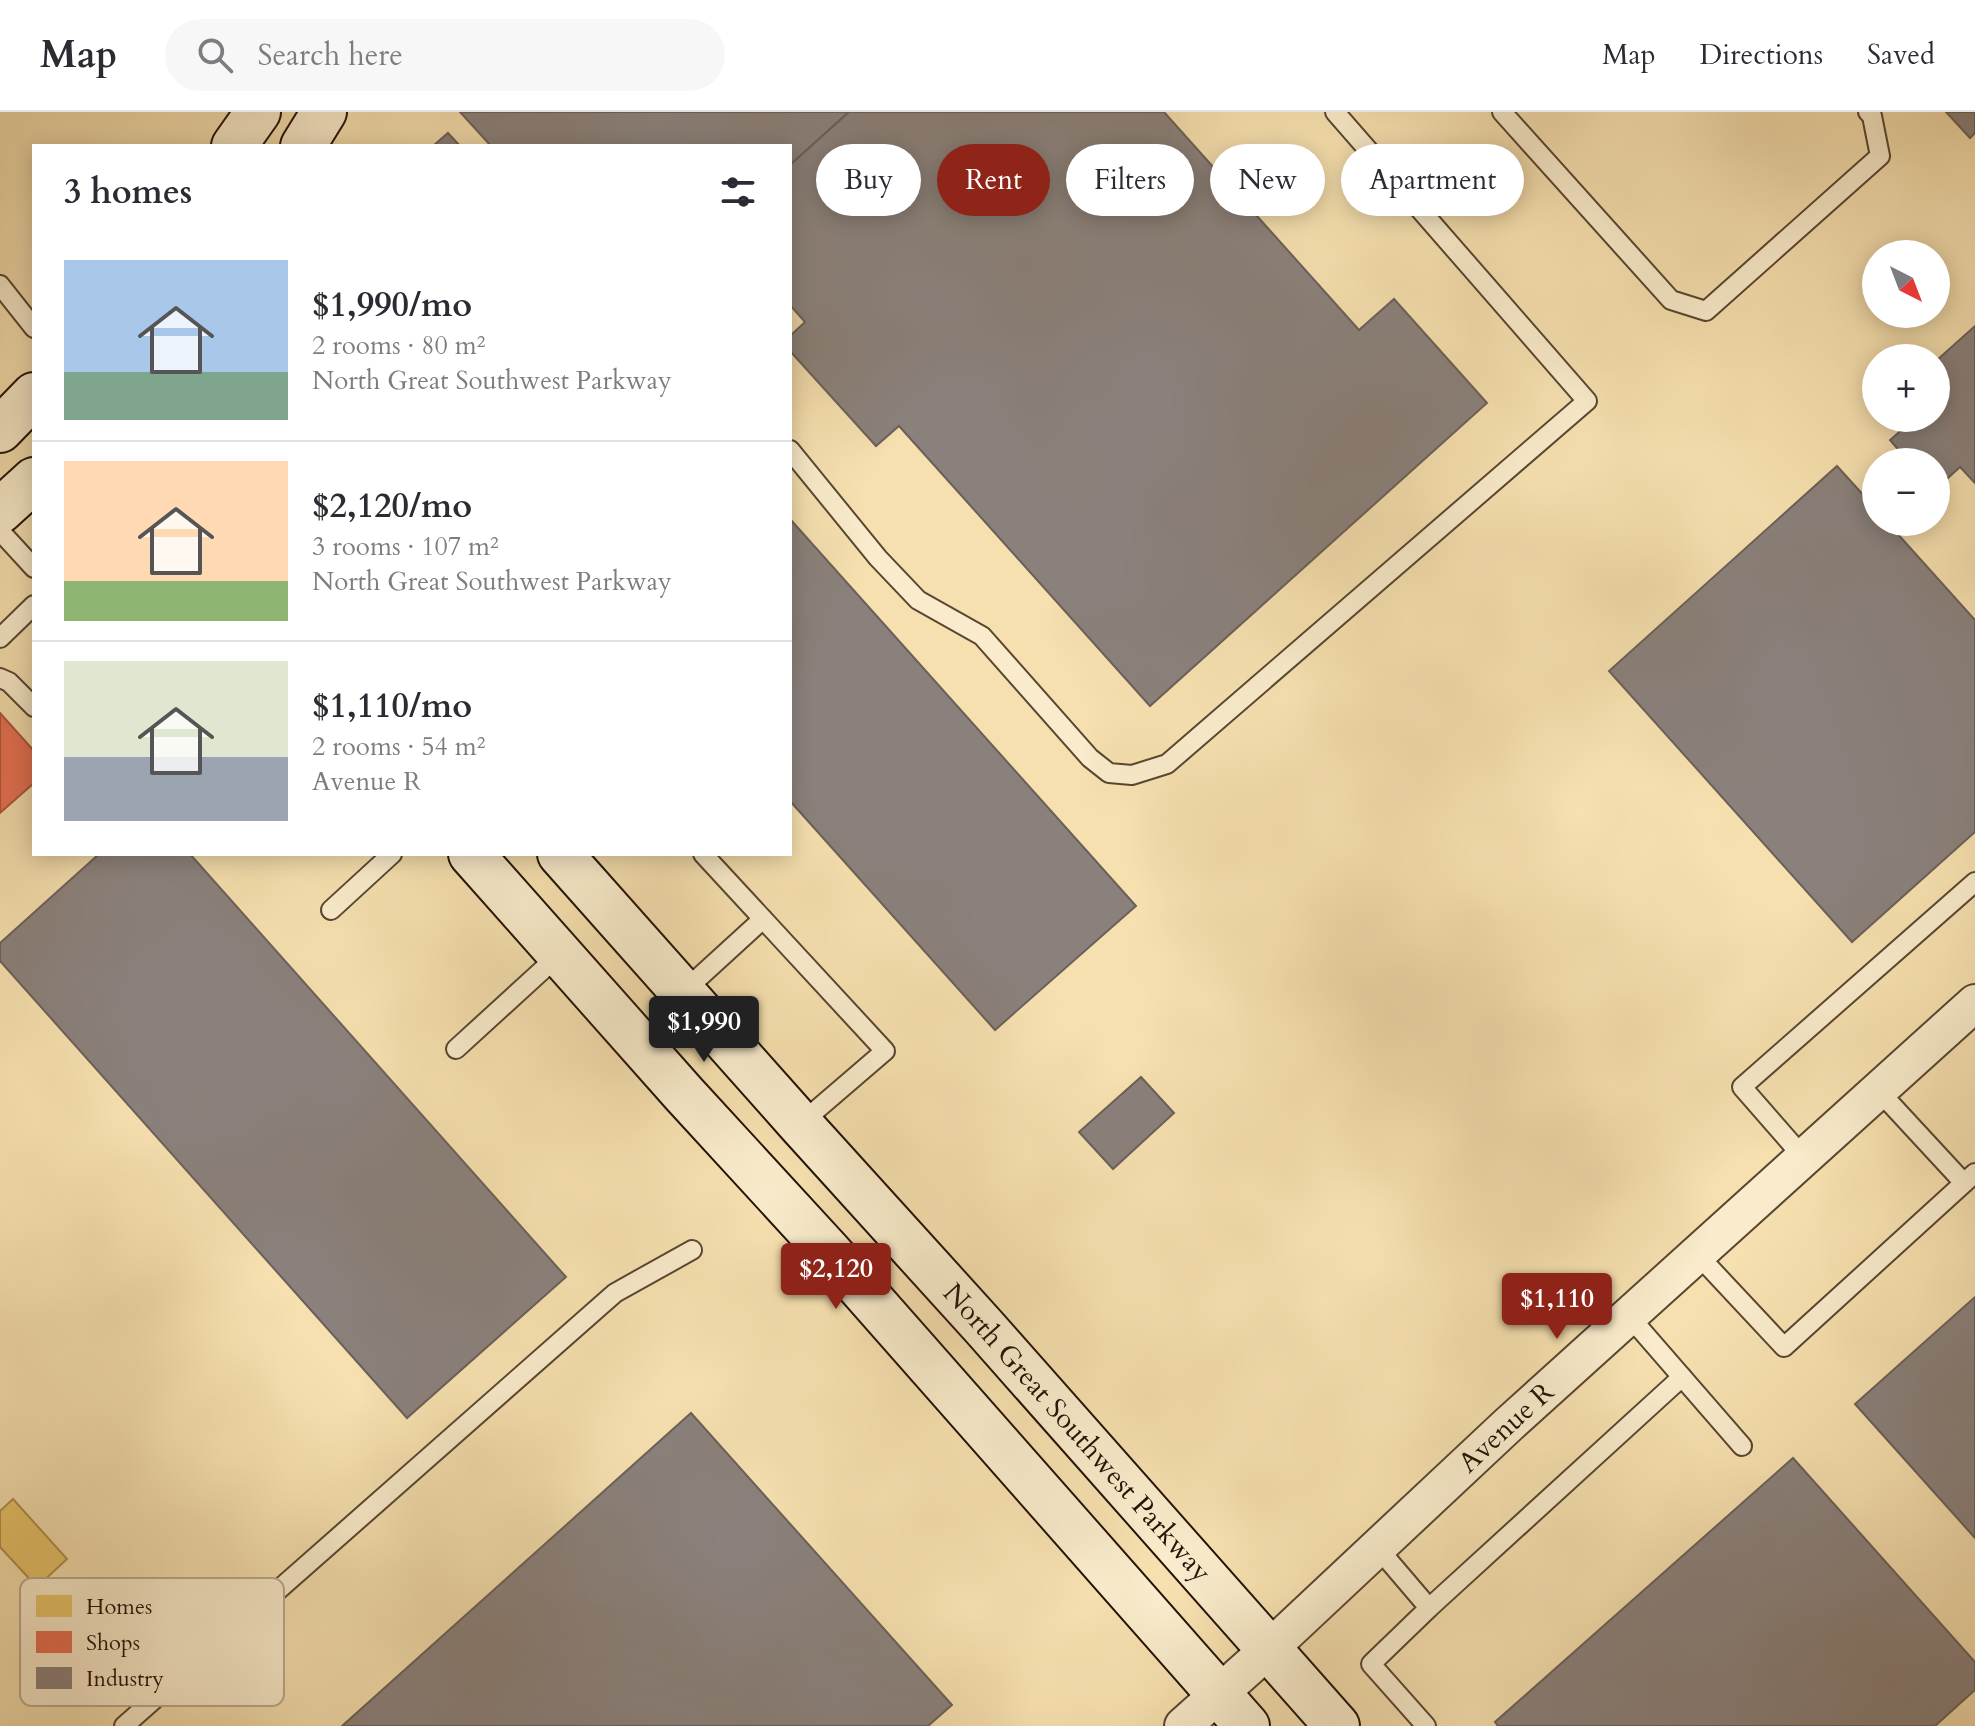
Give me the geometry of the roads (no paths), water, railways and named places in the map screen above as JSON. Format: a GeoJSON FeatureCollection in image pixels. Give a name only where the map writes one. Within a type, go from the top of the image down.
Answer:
{"type":"FeatureCollection","features":[{"type":"Feature","properties":{"kind":"street"},"geometry":{"type":"LineString","coordinates":[[235,144],[258,112]]}},
{"type":"Feature","properties":{"kind":"street"},"geometry":{"type":"LineString","coordinates":[[304,144],[324,112]]}},
{"type":"Feature","properties":{"kind":"street"},"geometry":{"type":"LineString","coordinates":[[0,430],[32,397]]}},
{"type":"Feature","properties":{"kind":"street"},"geometry":{"type":"LineString","coordinates":[[0,511],[32,482]]}},
{"type":"Feature","properties":{"kind":"street"},"geometry":{"type":"LineString","coordinates":[[473,856],[830,1253],[1247,1726]]}},
{"type":"Feature","properties":{"kind":"street","name":"North Great Southwest Parkway"},"geometry":{"type":"LineString","coordinates":[[562,856],[1337,1726]]}},
{"type":"Feature","properties":{"kind":"street","name":"Avenue R"},"geometry":{"type":"LineString","coordinates":[[1183,1726],[1975,1003]]}},
{"type":"Feature","properties":{"kind":"street"},"geometry":{"type":"LineString","coordinates":[[657,1061],[694,1004]]}},
{"type":"Feature","properties":{"kind":"lane"},"geometry":{"type":"LineString","coordinates":[[792,452],[878,558],[918,600],[982,636],[1090,758],[1109,773],[1132,775],[1167,764],[1587,401],[1335,112]]}},
{"type":"Feature","properties":{"kind":"lane"},"geometry":{"type":"LineString","coordinates":[[1502,112],[1671,300],[1706,311],[1880,156],[1872,116],[1868,112]]}},
{"type":"Feature","properties":{"kind":"lane"},"geometry":{"type":"LineString","coordinates":[[0,285],[32,325]]}},
{"type":"Feature","properties":{"kind":"lane"},"geometry":{"type":"LineString","coordinates":[[0,531],[32,566]]}},
{"type":"Feature","properties":{"kind":"lane"},"geometry":{"type":"LineString","coordinates":[[0,638],[32,607]]}},
{"type":"Feature","properties":{"kind":"lane"},"geometry":{"type":"LineString","coordinates":[[0,678],[9,682],[32,705]]}},
{"type":"Feature","properties":{"kind":"lane"},"geometry":{"type":"LineString","coordinates":[[331,910],[390,856]]}},
{"type":"Feature","properties":{"kind":"lane"},"geometry":{"type":"LineString","coordinates":[[705,856],[885,1051],[800,1124]]}},
{"type":"Feature","properties":{"kind":"lane"},"geometry":{"type":"LineString","coordinates":[[1804,1158],[1742,1087],[1975,882]]}},
{"type":"Feature","properties":{"kind":"lane"},"geometry":{"type":"LineString","coordinates":[[694,1004],[763,919]]}},
{"type":"Feature","properties":{"kind":"lane"},"geometry":{"type":"LineString","coordinates":[[456,1049],[560,954]]}},
{"type":"Feature","properties":{"kind":"lane"},"geometry":{"type":"LineString","coordinates":[[1697,1254],[1784,1347],[1970,1178],[1878,1090]]}},
{"type":"Feature","properties":{"kind":"lane"},"geometry":{"type":"LineString","coordinates":[[284,1585],[615,1293],[692,1250]]}},
{"type":"Feature","properties":{"kind":"lane"},"geometry":{"type":"LineString","coordinates":[[1629,1316],[1742,1446]]}},
{"type":"Feature","properties":{"kind":"lane"},"geometry":{"type":"LineString","coordinates":[[1426,1726],[1371,1664],[1682,1377]]}},
{"type":"Feature","properties":{"kind":"lane"},"geometry":{"type":"LineString","coordinates":[[1377,1547],[1429,1608]]}},
{"type":"Feature","properties":{"kind":"lane"},"geometry":{"type":"LineString","coordinates":[[124,1726],[147,1706]]}}]}
